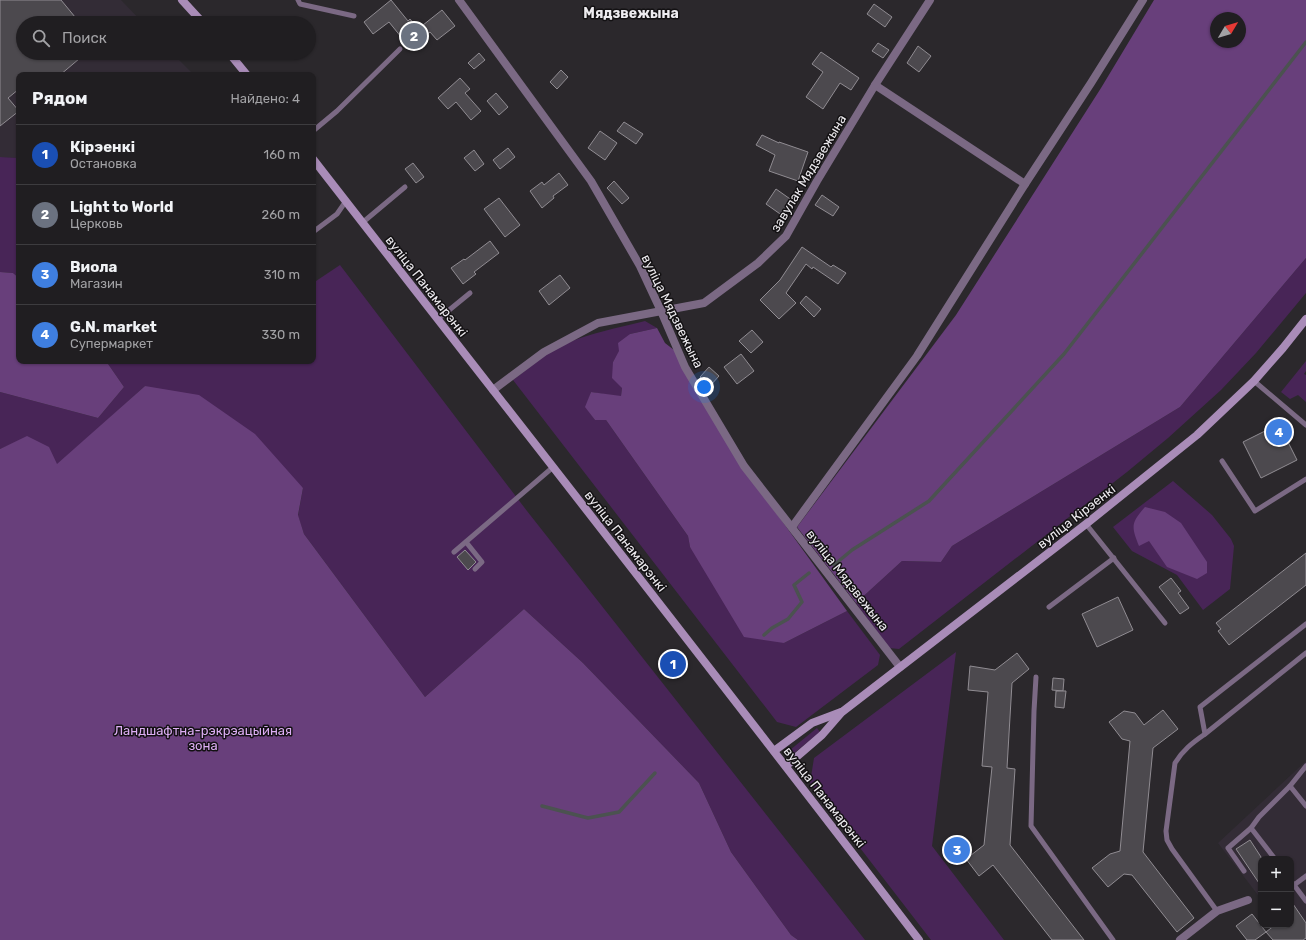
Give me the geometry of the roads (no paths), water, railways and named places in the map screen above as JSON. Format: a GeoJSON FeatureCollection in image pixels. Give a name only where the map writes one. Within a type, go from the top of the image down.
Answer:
{"type":"FeatureCollection","features":[{"type":"Feature","properties":{"kind":"main road"},"geometry":{"type":"LineString","coordinates":[[182,0],[197,16]]}},
{"type":"Feature","properties":{"kind":"main road"},"geometry":{"type":"LineString","coordinates":[[235,60],[245,72]]}},
{"type":"Feature","properties":{"kind":"main road","name":"вуліца Панамарэнкі"},"geometry":{"type":"LineString","coordinates":[[316,163],[552,468],[630,565],[786,766],[919,940]]}},
{"type":"Feature","properties":{"kind":"main road","name":"вуліца Кірэенкі"},"geometry":{"type":"LineString","coordinates":[[786,766],[822,735],[842,712],[1086,524],[1197,435],[1254,381],[1306,319]]}},
{"type":"Feature","properties":{"kind":"main road","name":"вуліца Кірэенкі"},"geometry":{"type":"LineString","coordinates":[[774,751],[812,723],[842,712]]}},
{"type":"Feature","properties":{"kind":"street","name":"вуліца Мядзвежына"},"geometry":{"type":"LineString","coordinates":[[459,0],[591,181],[640,266],[685,367],[744,466],[900,667]]}},
{"type":"Feature","properties":{"kind":"street","name":"завулак Мядзвежына"},"geometry":{"type":"LineString","coordinates":[[493,390],[544,352],[598,323],[704,303],[758,263],[786,236],[817,181],[875,85],[930,0]]}},
{"type":"Feature","properties":{"kind":"street"},"geometry":{"type":"LineString","coordinates":[[792,527],[917,356],[1143,0]]}},
{"type":"Feature","properties":{"kind":"street"},"geometry":{"type":"LineString","coordinates":[[875,85],[1025,184]]}},
{"type":"Feature","properties":{"kind":"street"},"geometry":{"type":"LineString","coordinates":[[1180,940],[1217,911],[1248,900]]}},
{"type":"Feature","properties":{"kind":"lane"},"geometry":{"type":"LineString","coordinates":[[298,0],[300,4],[354,16]]}},
{"type":"Feature","properties":{"kind":"lane"},"geometry":{"type":"LineString","coordinates":[[316,128],[337,111],[400,49]]}},
{"type":"Feature","properties":{"kind":"lane"},"geometry":{"type":"LineString","coordinates":[[362,223],[405,187]]}},
{"type":"Feature","properties":{"kind":"lane"},"geometry":{"type":"LineString","coordinates":[[316,230],[337,214],[346,201]]}},
{"type":"Feature","properties":{"kind":"lane"},"geometry":{"type":"LineString","coordinates":[[437,320],[470,293]]}},
{"type":"Feature","properties":{"kind":"lane"},"geometry":{"type":"LineString","coordinates":[[1254,381],[1306,424]]}},
{"type":"Feature","properties":{"kind":"lane"},"geometry":{"type":"LineString","coordinates":[[1222,461],[1255,511],[1306,479]]}},
{"type":"Feature","properties":{"kind":"lane"},"geometry":{"type":"LineString","coordinates":[[454,552],[552,468]]}},
{"type":"Feature","properties":{"kind":"lane"},"geometry":{"type":"LineString","coordinates":[[1086,524],[1165,623]]}},
{"type":"Feature","properties":{"kind":"lane"},"geometry":{"type":"LineString","coordinates":[[466,542],[482,562],[474,569]]}},
{"type":"Feature","properties":{"kind":"lane"},"geometry":{"type":"LineString","coordinates":[[1048,607],[1114,558]]}},
{"type":"Feature","properties":{"kind":"lane"},"geometry":{"type":"LineString","coordinates":[[1205,734],[1200,707],[1306,624]]}},
{"type":"Feature","properties":{"kind":"lane"},"geometry":{"type":"LineString","coordinates":[[1217,911],[1167,840],[1166,831],[1175,763],[1180,754],[1187,747],[1306,653]]}},
{"type":"Feature","properties":{"kind":"lane"},"geometry":{"type":"LineString","coordinates":[[1036,677],[1031,826],[1113,940]]}},
{"type":"Feature","properties":{"kind":"lane"},"geometry":{"type":"LineString","coordinates":[[1244,871],[1228,848],[1251,828],[1259,817],[1290,786],[1306,766]]}},
{"type":"Feature","properties":{"kind":"lane"},"geometry":{"type":"LineString","coordinates":[[1290,786],[1304,800],[1306,806]]}},
{"type":"Feature","properties":{"kind":"lane"},"geometry":{"type":"LineString","coordinates":[[1251,828],[1273,856]]}},
{"type":"Feature","properties":{"kind":"lane"},"geometry":{"type":"LineString","coordinates":[[1294,882],[1306,876]]}},
{"type":"Feature","properties":{"kind":"lane"},"geometry":{"type":"LineString","coordinates":[[1294,884],[1306,902]]}},
{"type":"Feature","properties":{"kind":"waterway"},"geometry":{"type":"LineString","coordinates":[[834,565],[852,550],[929,501],[1064,354],[1306,42]]}},
{"type":"Feature","properties":{"kind":"waterway"},"geometry":{"type":"LineString","coordinates":[[764,635],[772,628],[788,619],[802,602],[794,585],[809,573]]}},
{"type":"Feature","properties":{"kind":"waterway"},"geometry":{"type":"LineString","coordinates":[[542,806],[588,818],[619,812],[655,773]]}},
{"type":"Feature","properties":{"kind":"place","name":"Light to World"},"geometry":{"type":"Point","coordinates":[414,36]}},
{"type":"Feature","properties":{"kind":"place","name":"G.N. market"},"geometry":{"type":"Point","coordinates":[1279,432]}},
{"type":"Feature","properties":{"kind":"place","name":"Кірэенкі"},"geometry":{"type":"Point","coordinates":[673,664]}},
{"type":"Feature","properties":{"kind":"place","name":"Виола"},"geometry":{"type":"Point","coordinates":[957,850]}},
{"type":"Feature","properties":{"kind":"district","name":"Мядзвежына"},"geometry":{"type":"Point","coordinates":[631,13]}},
{"type":"Feature","properties":{"kind":"park label","name":"Ландшафтна-рэкрэацыйная зона"},"geometry":{"type":"Point","coordinates":[203,738]}}]}
